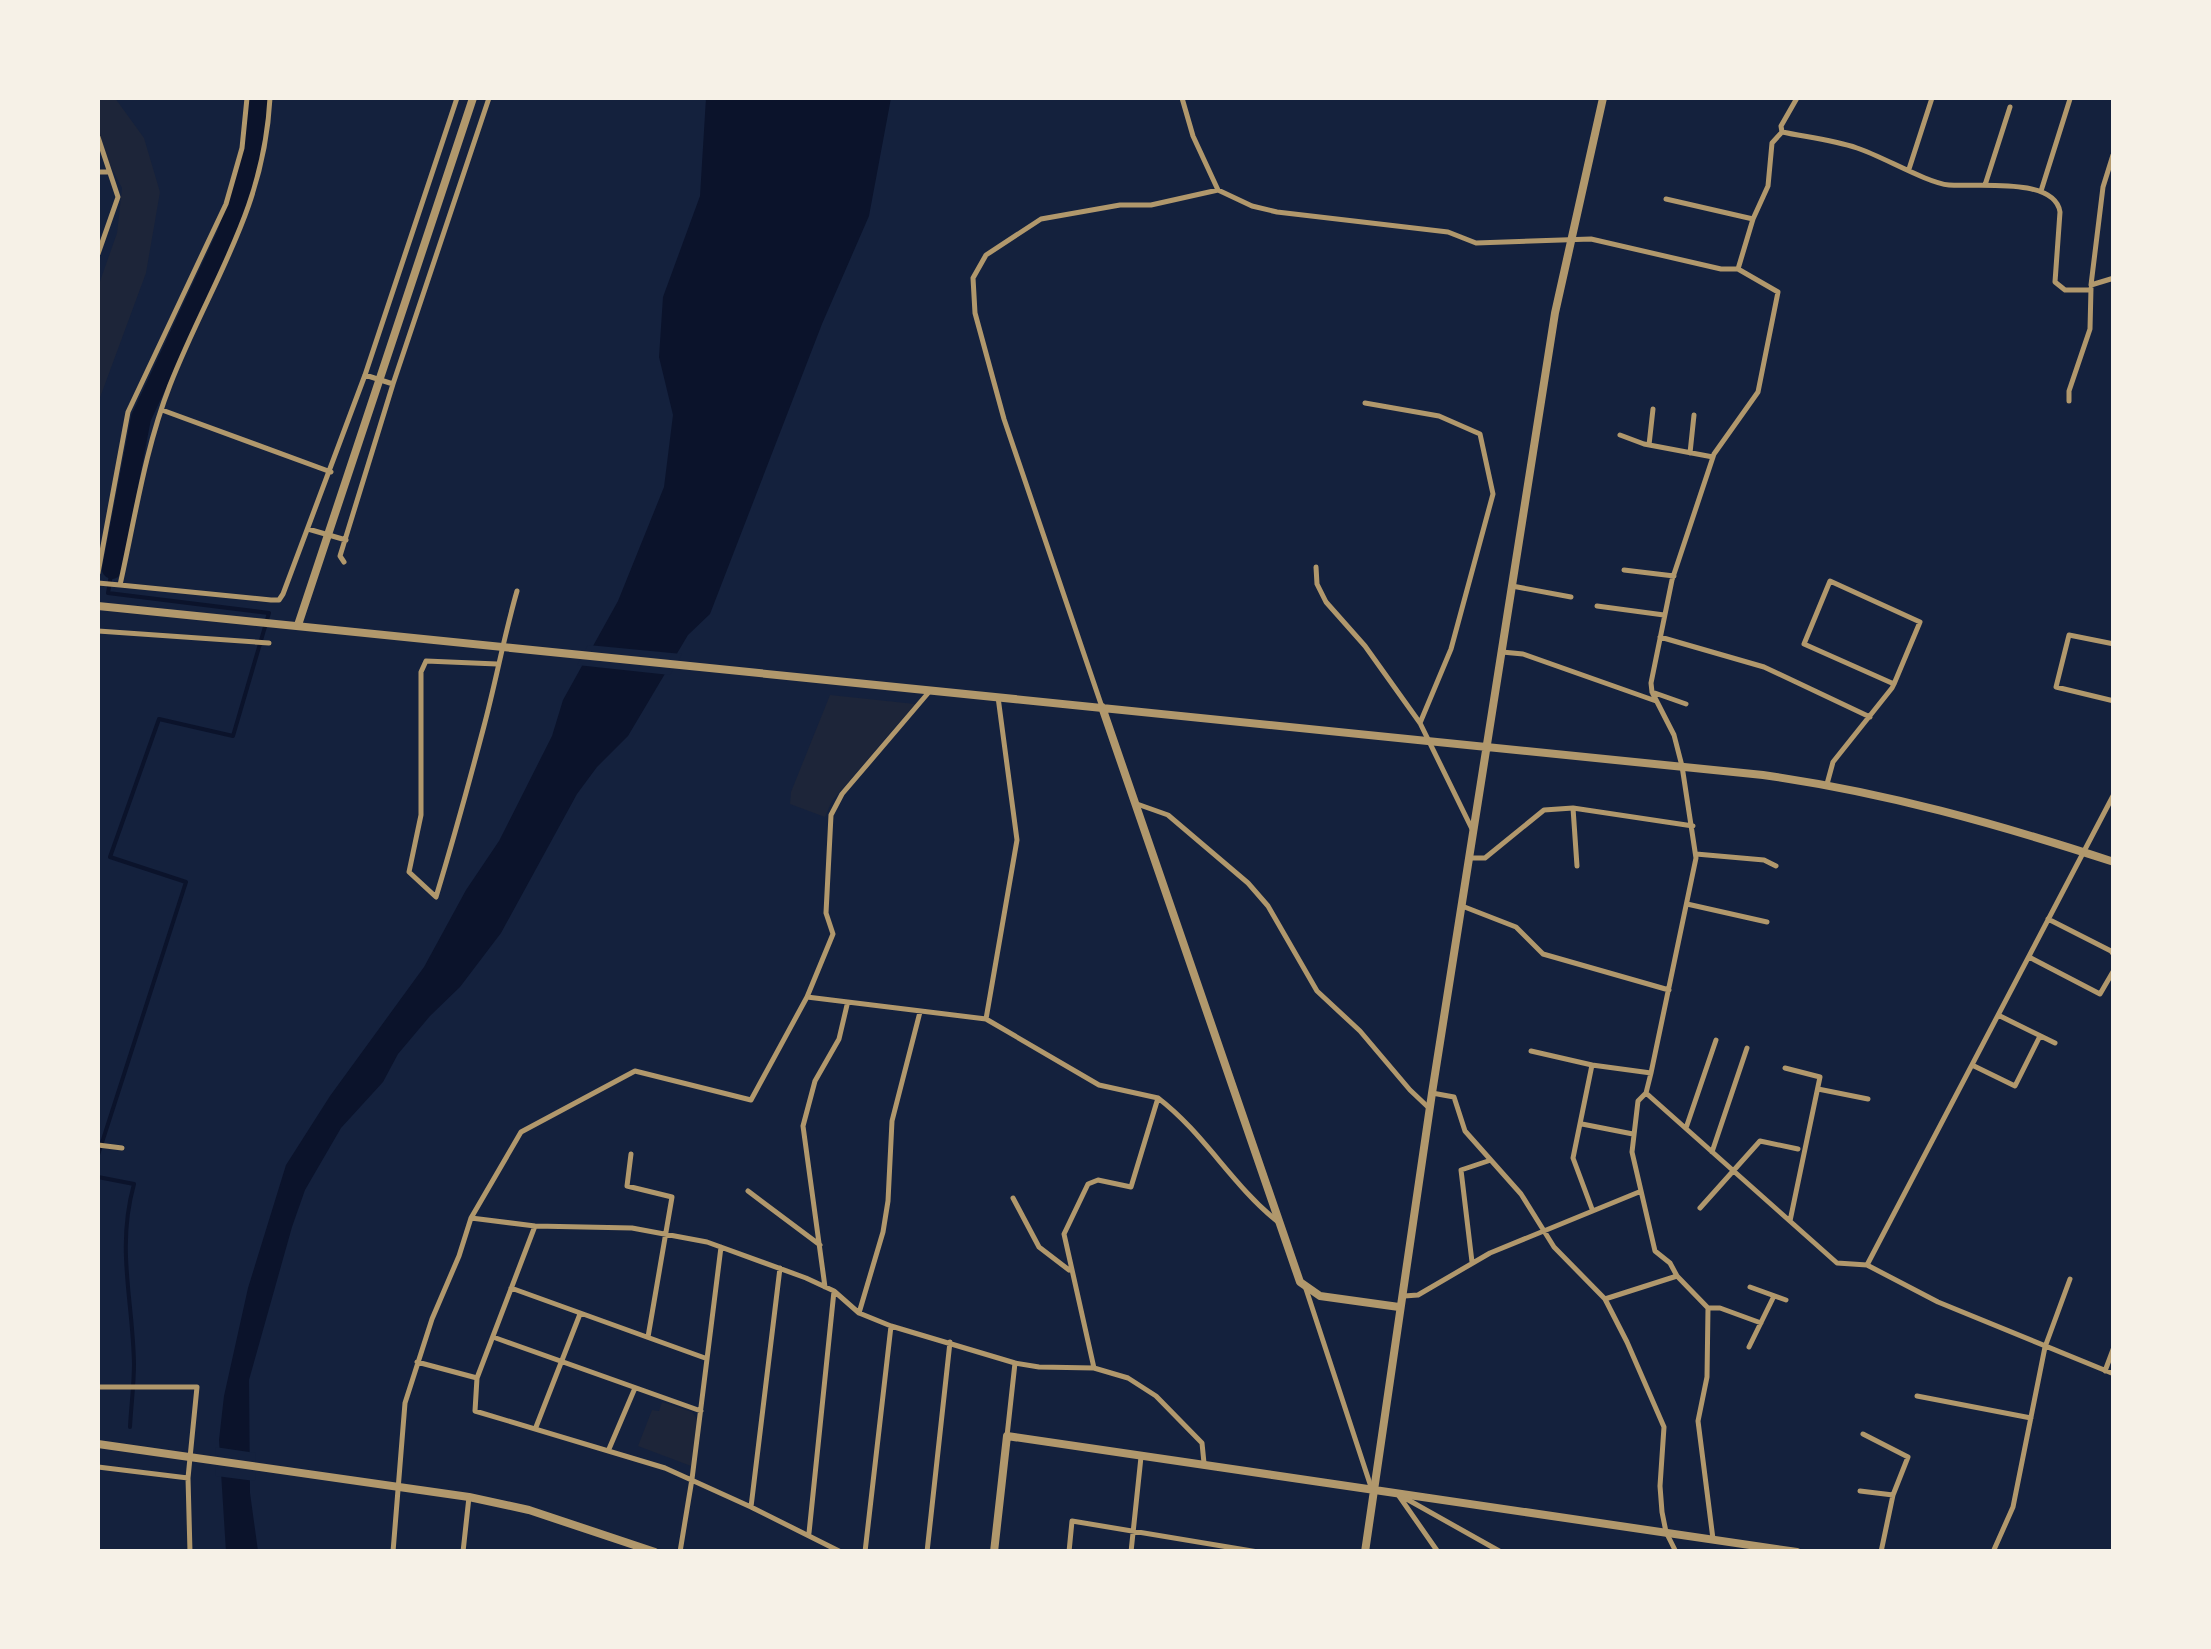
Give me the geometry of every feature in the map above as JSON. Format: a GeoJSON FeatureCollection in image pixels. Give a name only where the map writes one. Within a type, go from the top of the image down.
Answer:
{"type":"FeatureCollection","features":[{"type":"Feature","properties":{"kind":"street"},"geometry":{"type":"LineString","coordinates":[[98,574],[128,412],[226,204],[242,148],[247,98]]}},
{"type":"Feature","properties":{"kind":"street"},"geometry":{"type":"LineString","coordinates":[[120,585],[162,410],[254,196],[263,164],[270,98]]}},
{"type":"Feature","properties":{"kind":"street"},"geometry":{"type":"LineString","coordinates":[[98,583],[279,600],[330,472],[457,98]]}},
{"type":"Feature","properties":{"kind":"street"},"geometry":{"type":"LineString","coordinates":[[298,625],[473,98]]}},
{"type":"Feature","properties":{"kind":"street"},"geometry":{"type":"LineString","coordinates":[[344,562],[340,559],[393,384],[489,98]]}},
{"type":"Feature","properties":{"kind":"street"},"geometry":{"type":"LineString","coordinates":[[1182,98],[1193,136],[1218,190]]}},
{"type":"Feature","properties":{"kind":"street"},"geometry":{"type":"LineString","coordinates":[[1365,1552],[1399,1306],[1555,313],[1604,98]]}},
{"type":"Feature","properties":{"kind":"street"},"geometry":{"type":"LineString","coordinates":[[1782,132],[1780,126],[1797,98]]}},
{"type":"Feature","properties":{"kind":"street"},"geometry":{"type":"LineString","coordinates":[[1908,169],[1932,98]]}},
{"type":"Feature","properties":{"kind":"street"},"geometry":{"type":"LineString","coordinates":[[2041,191],[2070,99]]}},
{"type":"Feature","properties":{"kind":"street"},"geometry":{"type":"LineString","coordinates":[[1985,185],[2010,107]]}},
{"type":"Feature","properties":{"kind":"street"},"geometry":{"type":"LineString","coordinates":[[1738,270],[1768,186],[1772,143],[1782,132]]}},
{"type":"Feature","properties":{"kind":"street"},"geometry":{"type":"LineString","coordinates":[[1782,132],[1854,147],[1945,184],[2041,191],[2060,207],[2054,282],[2065,290],[2091,288],[2114,278]]}},
{"type":"Feature","properties":{"kind":"street"},"geometry":{"type":"LineString","coordinates":[[98,136],[118,197],[98,252]]}},
{"type":"Feature","properties":{"kind":"street"},"geometry":{"type":"LineString","coordinates":[[2069,401],[2090,329],[2091,288],[2104,187],[2113,155]]}},
{"type":"Feature","properties":{"kind":"street"},"geometry":{"type":"LineString","coordinates":[[98,172],[109,172]]}},
{"type":"Feature","properties":{"kind":"street"},"geometry":{"type":"LineString","coordinates":[[1399,1306],[1320,1296],[1306,1288],[1297,1274],[1004,419],[975,312],[973,278],[986,255],[1041,219],[1120,206],[1151,206],[1218,190],[1252,206],[1278,212],[1448,232],[1476,243],[1591,239],[1738,270],[1778,292],[1758,392],[1714,457],[1674,576],[1651,683],[1674,735],[1694,826],[1696,854],[1652,1073],[1646,1093],[1638,1101],[1632,1152],[1655,1251],[1708,1308],[1707,1378],[1698,1421],[1713,1539]]}},
{"type":"Feature","properties":{"kind":"street"},"geometry":{"type":"LineString","coordinates":[[1666,199],[1753,220]]}},
{"type":"Feature","properties":{"kind":"street"},"geometry":{"type":"LineString","coordinates":[[364,375],[393,384]]}},
{"type":"Feature","properties":{"kind":"street"},"geometry":{"type":"LineString","coordinates":[[1364,403],[1439,416],[1480,434],[1492,494],[1450,649],[1420,722]]}},
{"type":"Feature","properties":{"kind":"street"},"geometry":{"type":"LineString","coordinates":[[1649,445],[1653,409]]}},
{"type":"Feature","properties":{"kind":"street"},"geometry":{"type":"LineString","coordinates":[[162,410],[330,472]]}},
{"type":"Feature","properties":{"kind":"street"},"geometry":{"type":"LineString","coordinates":[[1690,453],[1694,416]]}},
{"type":"Feature","properties":{"kind":"street"},"geometry":{"type":"LineString","coordinates":[[1620,434],[1649,445],[1714,457]]}},
{"type":"Feature","properties":{"kind":"street"},"geometry":{"type":"LineString","coordinates":[[308,530],[346,540]]}},
{"type":"Feature","properties":{"kind":"street"},"geometry":{"type":"LineString","coordinates":[[1316,567],[1317,584],[1326,602],[1365,646],[1420,722],[1474,832]]}},
{"type":"Feature","properties":{"kind":"street"},"geometry":{"type":"LineString","coordinates":[[1624,570],[1674,576]]}},
{"type":"Feature","properties":{"kind":"street"},"geometry":{"type":"LineString","coordinates":[[1827,784],[1834,762],[1894,684],[1920,622],[1830,581],[1804,644],[1894,684]]}},
{"type":"Feature","properties":{"kind":"street"},"geometry":{"type":"LineString","coordinates":[[1512,586],[1571,597]]}},
{"type":"Feature","properties":{"kind":"street"},"geometry":{"type":"LineString","coordinates":[[497,664],[426,662],[421,672],[421,815],[409,872],[436,897],[497,664],[506,646],[517,591]]}},
{"type":"Feature","properties":{"kind":"street"},"geometry":{"type":"LineString","coordinates":[[98,606],[1487,744],[1827,784],[1936,807],[2114,862]]}},
{"type":"Feature","properties":{"kind":"street"},"geometry":{"type":"LineString","coordinates":[[1597,606],[1664,614]]}},
{"type":"Feature","properties":{"kind":"street"},"geometry":{"type":"LineString","coordinates":[[98,631],[269,643]]}},
{"type":"Feature","properties":{"kind":"street"},"geometry":{"type":"LineString","coordinates":[[2114,644],[2069,635],[2056,687],[2114,701]]}},
{"type":"Feature","properties":{"kind":"street"},"geometry":{"type":"LineString","coordinates":[[1660,637],[1764,668],[1870,716]]}},
{"type":"Feature","properties":{"kind":"street"},"geometry":{"type":"LineString","coordinates":[[1502,652],[1523,654],[1656,701]]}},
{"type":"Feature","properties":{"kind":"street"},"geometry":{"type":"LineString","coordinates":[[393,1552],[393,1487],[406,1403],[417,1362],[471,1218],[521,1132],[635,1071],[751,1100],[807,997],[833,934],[826,913],[831,814],[842,794],[930,691]]}},
{"type":"Feature","properties":{"kind":"street"},"geometry":{"type":"LineString","coordinates":[[1652,692],[1686,704]]}},
{"type":"Feature","properties":{"kind":"street"},"geometry":{"type":"LineString","coordinates":[[986,1019],[1017,840],[998,697]]}},
{"type":"Feature","properties":{"kind":"street"},"geometry":{"type":"LineString","coordinates":[[1867,1265],[2114,794]]}},
{"type":"Feature","properties":{"kind":"street"},"geometry":{"type":"LineString","coordinates":[[1134,804],[1168,815],[1248,883],[1268,906],[1317,991],[1360,1031],[1430,1108]]}},
{"type":"Feature","properties":{"kind":"street"},"geometry":{"type":"LineString","coordinates":[[1470,858],[1485,858],[1544,810],[1573,808],[1694,826]]}},
{"type":"Feature","properties":{"kind":"street"},"geometry":{"type":"LineString","coordinates":[[1573,808],[1577,866]]}},
{"type":"Feature","properties":{"kind":"street"},"geometry":{"type":"LineString","coordinates":[[1696,854],[1764,860],[1776,866]]}},
{"type":"Feature","properties":{"kind":"street"},"geometry":{"type":"LineString","coordinates":[[1687,904],[1767,922]]}},
{"type":"Feature","properties":{"kind":"street"},"geometry":{"type":"LineString","coordinates":[[1462,905],[1516,927],[1544,954],[1669,990]]}},
{"type":"Feature","properties":{"kind":"street"},"geometry":{"type":"LineString","coordinates":[[2048,919],[2114,956]]}},
{"type":"Feature","properties":{"kind":"street"},"geometry":{"type":"LineString","coordinates":[[2028,956],[2100,994],[2114,970]]}},
{"type":"Feature","properties":{"kind":"street"},"geometry":{"type":"LineString","coordinates":[[807,997],[986,1019],[1099,1085],[1158,1098],[1183,1117],[1257,1205],[1278,1221]]}},
{"type":"Feature","properties":{"kind":"street"},"geometry":{"type":"LineString","coordinates":[[825,1286],[802,1126],[815,1081],[839,1038],[847,1004]]}},
{"type":"Feature","properties":{"kind":"street"},"geometry":{"type":"LineString","coordinates":[[858,1314],[883,1232],[892,1121],[920,1012]]}},
{"type":"Feature","properties":{"kind":"street"},"geometry":{"type":"LineString","coordinates":[[1998,1015],[2055,1043]]}},
{"type":"Feature","properties":{"kind":"street"},"geometry":{"type":"LineString","coordinates":[[1972,1065],[2015,1086],[2040,1036]]}},
{"type":"Feature","properties":{"kind":"street"},"geometry":{"type":"LineString","coordinates":[[1686,1128],[1716,1040]]}},
{"type":"Feature","properties":{"kind":"street"},"geometry":{"type":"LineString","coordinates":[[1712,1152],[1747,1048]]}},
{"type":"Feature","properties":{"kind":"street"},"geometry":{"type":"LineString","coordinates":[[1531,1051],[1652,1073]]}},
{"type":"Feature","properties":{"kind":"street"},"geometry":{"type":"LineString","coordinates":[[1592,1065],[1573,1158],[1592,1210]]}},
{"type":"Feature","properties":{"kind":"street"},"geometry":{"type":"LineString","coordinates":[[1785,1068],[1820,1077],[1790,1221]]}},
{"type":"Feature","properties":{"kind":"street"},"geometry":{"type":"LineString","coordinates":[[1818,1088],[1868,1099]]}},
{"type":"Feature","properties":{"kind":"street"},"geometry":{"type":"LineString","coordinates":[[1432,1093],[1454,1097],[1465,1131],[1521,1194],[1554,1247],[1605,1299],[1664,1428],[1660,1486],[1666,1532],[1676,1552]]}},
{"type":"Feature","properties":{"kind":"street"},"geometry":{"type":"LineString","coordinates":[[1646,1093],[1837,1263],[1867,1265],[1938,1302],[2114,1374]]}},
{"type":"Feature","properties":{"kind":"street"},"geometry":{"type":"LineString","coordinates":[[1094,1368],[1064,1234],[1088,1184],[1098,1180],[1131,1187],[1158,1098]]}},
{"type":"Feature","properties":{"kind":"street"},"geometry":{"type":"LineString","coordinates":[[1581,1124],[1633,1134]]}},
{"type":"Feature","properties":{"kind":"street"},"geometry":{"type":"LineString","coordinates":[[1700,1208],[1760,1141],[1798,1149]]}},
{"type":"Feature","properties":{"kind":"street"},"geometry":{"type":"LineString","coordinates":[[98,1145],[122,1148]]}},
{"type":"Feature","properties":{"kind":"street"},"geometry":{"type":"LineString","coordinates":[[630,1154],[627,1186],[672,1198],[648,1338]]}},
{"type":"Feature","properties":{"kind":"street"},"geometry":{"type":"LineString","coordinates":[[1472,1262],[1461,1170],[1488,1160]]}},
{"type":"Feature","properties":{"kind":"street"},"geometry":{"type":"LineString","coordinates":[[748,1191],[820,1246]]}},
{"type":"Feature","properties":{"kind":"street"},"geometry":{"type":"LineString","coordinates":[[1401,1295],[1418,1295],[1472,1262],[1639,1192]]}},
{"type":"Feature","properties":{"kind":"street"},"geometry":{"type":"LineString","coordinates":[[1013,1198],[1039,1248],[1071,1272]]}},
{"type":"Feature","properties":{"kind":"street"},"geometry":{"type":"LineString","coordinates":[[471,1218],[535,1226],[632,1228],[721,1247],[825,1286],[858,1314],[891,1326],[1015,1363],[1094,1368],[1128,1378],[1156,1396],[1202,1443],[1204,1465]]}},
{"type":"Feature","properties":{"kind":"street"},"geometry":{"type":"LineString","coordinates":[[535,1226],[477,1378],[475,1410],[609,1449],[692,1479],[841,1552]]}},
{"type":"Feature","properties":{"kind":"street"},"geometry":{"type":"LineString","coordinates":[[680,1552],[721,1247]]}},
{"type":"Feature","properties":{"kind":"street"},"geometry":{"type":"LineString","coordinates":[[751,1508],[780,1268]]}},
{"type":"Feature","properties":{"kind":"street"},"geometry":{"type":"LineString","coordinates":[[1605,1299],[1677,1276]]}},
{"type":"Feature","properties":{"kind":"street"},"geometry":{"type":"LineString","coordinates":[[1993,1552],[2013,1506],[2046,1347],[2070,1279]]}},
{"type":"Feature","properties":{"kind":"street"},"geometry":{"type":"LineString","coordinates":[[1750,1287],[1786,1300]]}},
{"type":"Feature","properties":{"kind":"street"},"geometry":{"type":"LineString","coordinates":[[511,1288],[707,1359]]}},
{"type":"Feature","properties":{"kind":"street"},"geometry":{"type":"LineString","coordinates":[[1306,1288],[1372,1490]]}},
{"type":"Feature","properties":{"kind":"street"},"geometry":{"type":"LineString","coordinates":[[809,1533],[834,1291]]}},
{"type":"Feature","properties":{"kind":"street"},"geometry":{"type":"LineString","coordinates":[[1749,1347],[1774,1296]]}},
{"type":"Feature","properties":{"kind":"street"},"geometry":{"type":"LineString","coordinates":[[1708,1308],[1720,1308],[1760,1323]]}},
{"type":"Feature","properties":{"kind":"street"},"geometry":{"type":"LineString","coordinates":[[536,1427],[580,1314]]}},
{"type":"Feature","properties":{"kind":"street"},"geometry":{"type":"LineString","coordinates":[[865,1552],[891,1326]]}},
{"type":"Feature","properties":{"kind":"street"},"geometry":{"type":"LineString","coordinates":[[492,1336],[700,1411]]}},
{"type":"Feature","properties":{"kind":"street"},"geometry":{"type":"LineString","coordinates":[[927,1552],[950,1342]]}},
{"type":"Feature","properties":{"kind":"street"},"geometry":{"type":"LineString","coordinates":[[2105,1371],[2114,1347]]}},
{"type":"Feature","properties":{"kind":"street"},"geometry":{"type":"LineString","coordinates":[[417,1362],[477,1378]]}},
{"type":"Feature","properties":{"kind":"street"},"geometry":{"type":"LineString","coordinates":[[994,1552],[1015,1363]]}},
{"type":"Feature","properties":{"kind":"street"},"geometry":{"type":"LineString","coordinates":[[98,1387],[197,1387],[194,1458],[188,1478],[190,1552]]}},
{"type":"Feature","properties":{"kind":"street"},"geometry":{"type":"LineString","coordinates":[[609,1449],[634,1388]]}},
{"type":"Feature","properties":{"kind":"street"},"geometry":{"type":"LineString","coordinates":[[1917,1396],[2031,1418]]}},
{"type":"Feature","properties":{"kind":"street"},"geometry":{"type":"LineString","coordinates":[[1864,1434],[1908,1458],[1893,1495],[1881,1552]]}},
{"type":"Feature","properties":{"kind":"street"},"geometry":{"type":"LineString","coordinates":[[1007,1436],[1797,1552]]}},
{"type":"Feature","properties":{"kind":"street"},"geometry":{"type":"LineString","coordinates":[[98,1444],[469,1497],[544,1514],[655,1552]]}},
{"type":"Feature","properties":{"kind":"street"},"geometry":{"type":"LineString","coordinates":[[1131,1552],[1141,1457]]}},
{"type":"Feature","properties":{"kind":"street"},"geometry":{"type":"LineString","coordinates":[[98,1467],[188,1478]]}},
{"type":"Feature","properties":{"kind":"street"},"geometry":{"type":"LineString","coordinates":[[1860,1491],[1893,1495]]}},
{"type":"Feature","properties":{"kind":"street"},"geometry":{"type":"LineString","coordinates":[[1397,1494],[1438,1552]]}},
{"type":"Feature","properties":{"kind":"street"},"geometry":{"type":"LineString","coordinates":[[1397,1494],[1501,1552]]}},
{"type":"Feature","properties":{"kind":"street"},"geometry":{"type":"LineString","coordinates":[[463,1552],[469,1497]]}},
{"type":"Feature","properties":{"kind":"street"},"geometry":{"type":"LineString","coordinates":[[1069,1552],[1072,1521],[1258,1552]]}},
{"type":"Feature","properties":{"kind":"shaded area"},"geometry":{"type":"Polygon","coordinates":[[[98,98],[115,98],[144,138],[160,192],[146,273],[98,403],[98,287],[117,233],[122,188],[98,142],[98,98]]]}},
{"type":"Feature","properties":{"kind":"shaded area"},"geometry":{"type":"Polygon","coordinates":[[[706,98],[891,98],[869,216],[822,324],[710,614],[688,635],[628,736],[577,794],[501,933],[460,987],[398,1054],[383,1082],[341,1128],[305,1190],[249,1380],[250,1493],[258,1551],[226,1552],[219,1440],[224,1396],[248,1288],[286,1165],[330,1096],[424,967],[466,890],[499,841],[552,736],[563,700],[618,601],[664,487],[673,415],[659,357],[663,297],[700,196],[706,98]]]}},
{"type":"Feature","properties":{"kind":"shaded area"},"geometry":{"type":"Polygon","coordinates":[[[830,695],[915,704],[832,801],[825,817],[790,804],[791,792],[830,695]]]}},
{"type":"Feature","properties":{"kind":"shaded area"},"geometry":{"type":"Polygon","coordinates":[[[662,1402],[692,1412],[697,1419],[691,1466],[638,1446],[652,1410],[659,1411],[662,1402]]]}},
{"type":"Feature","properties":{"kind":"pier"},"geometry":{"type":"Polygon","coordinates":[[[588,645],[682,654],[670,675],[577,665],[588,645]]]}},
{"type":"Feature","properties":{"kind":"pier"},"geometry":{"type":"Polygon","coordinates":[[[215,1447],[256,1453],[255,1481],[216,1476],[215,1447]]]}},
{"type":"Feature","properties":{"kind":"waterway"},"geometry":{"type":"LineString","coordinates":[[112,569],[141,418],[227,234],[249,168],[259,98]]}},
{"type":"Feature","properties":{"kind":"waterway"},"geometry":{"type":"LineString","coordinates":[[98,1155],[186,882],[110,857],[159,719],[233,736],[269,613],[108,593],[112,569]]}},
{"type":"Feature","properties":{"kind":"waterway"},"geometry":{"type":"LineString","coordinates":[[98,1177],[134,1184],[126,1231],[134,1364],[130,1427]]}}]}
